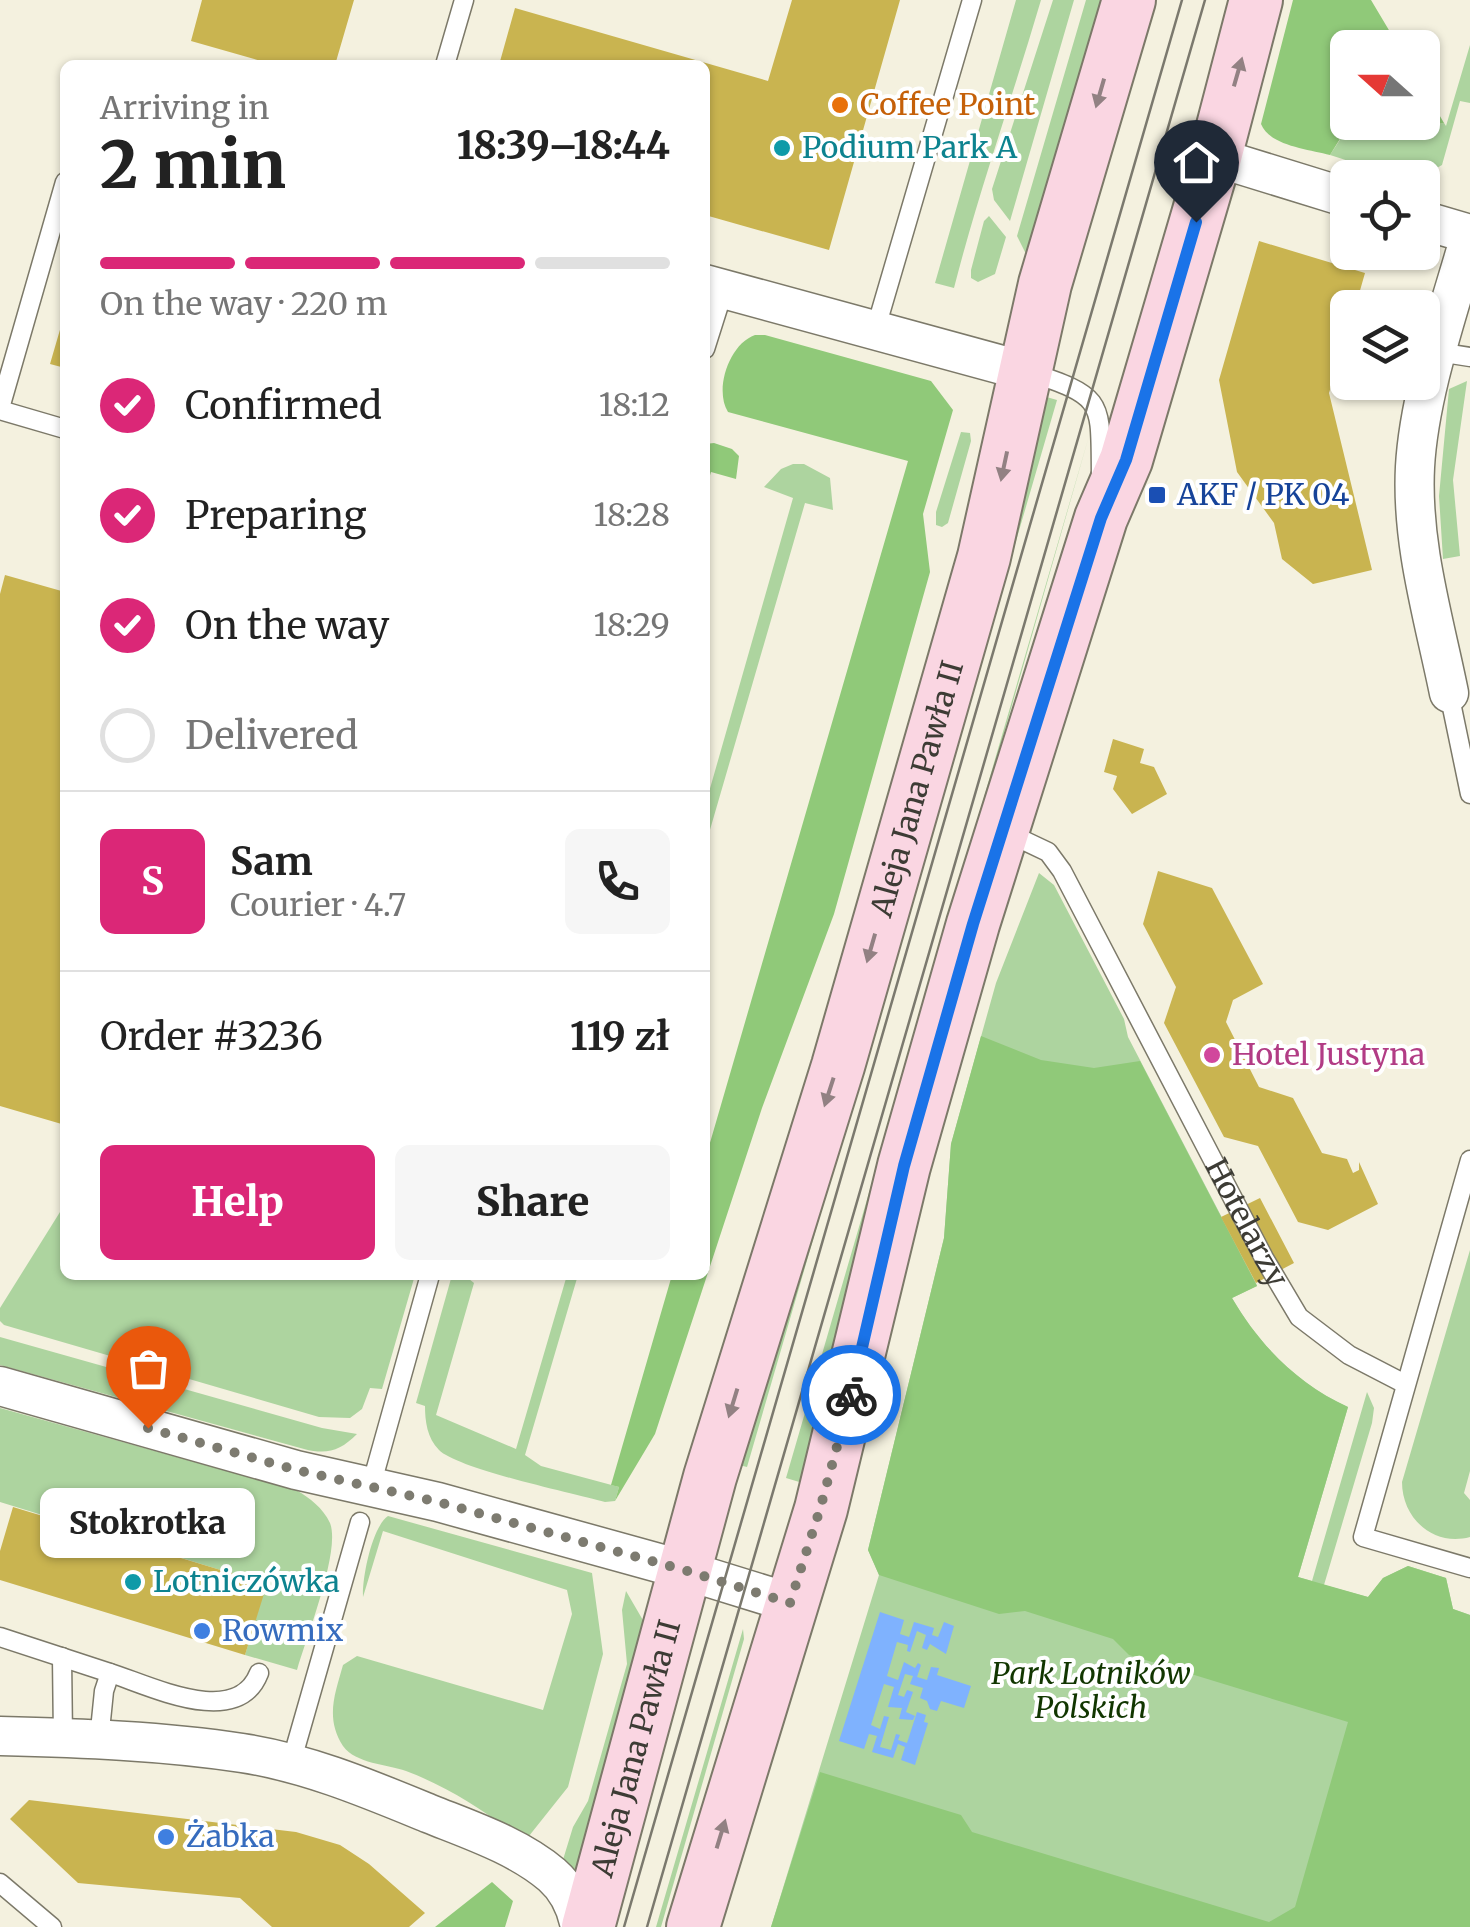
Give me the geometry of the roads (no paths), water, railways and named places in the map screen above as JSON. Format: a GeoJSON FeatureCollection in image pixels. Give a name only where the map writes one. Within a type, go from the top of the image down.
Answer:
{"type":"FeatureCollection","features":[{"type":"Feature","properties":{"kind":"main road","name":"Aleja Jana Pawła II"},"geometry":{"type":"LineString","coordinates":[[588,1927],[718,1452],[838,1066],[957,650],[994,517],[1048,271],[1129,0]]}},
{"type":"Feature","properties":{"kind":"main road"},"geometry":{"type":"LineString","coordinates":[[693,1927],[841,1434],[904,1166],[973,924],[1101,518],[1126,460],[1215,157],[1256,0]]}},
{"type":"Feature","properties":{"kind":"street"},"geometry":{"type":"LineString","coordinates":[[1215,157],[1330,192]]}},
{"type":"Feature","properties":{"kind":"street"},"geometry":{"type":"LineString","coordinates":[[1440,226],[1470,235],[1454,355],[1420,422],[1415,468],[1423,576],[1455,646],[1449,693]]}},
{"type":"Feature","properties":{"kind":"street"},"geometry":{"type":"LineString","coordinates":[[715,286],[1024,370]]}},
{"type":"Feature","properties":{"kind":"street"},"geometry":{"type":"LineString","coordinates":[[0,1386],[296,1470],[371,1486],[684,1570],[790,1603]]}},
{"type":"Feature","properties":{"kind":"street"},"geometry":{"type":"LineString","coordinates":[[0,1736],[210,1749],[291,1763],[352,1783],[468,1829],[550,1873],[573,1900],[580,1927]]}},
{"type":"Feature","properties":{"kind":"lane"},"geometry":{"type":"LineString","coordinates":[[446,60],[464,0]]}},
{"type":"Feature","properties":{"kind":"lane"},"geometry":{"type":"LineString","coordinates":[[876,330],[972,0]]}},
{"type":"Feature","properties":{"kind":"lane"},"geometry":{"type":"LineString","coordinates":[[60,199],[0,409],[60,427]]}},
{"type":"Feature","properties":{"kind":"lane"},"geometry":{"type":"LineString","coordinates":[[710,318],[715,286]]}},
{"type":"Feature","properties":{"kind":"lane"},"geometry":{"type":"LineString","coordinates":[[1024,370],[1077,388],[1099,412],[1101,518]]}},
{"type":"Feature","properties":{"kind":"lane"},"geometry":{"type":"LineString","coordinates":[[1449,693],[1470,794]]}},
{"type":"Feature","properties":{"kind":"lane","name":"Hotelarzy"},"geometry":{"type":"LineString","coordinates":[[1004,832],[1048,852],[1062,870],[1264,1258],[1299,1317],[1349,1355],[1405,1384]]}},
{"type":"Feature","properties":{"kind":"lane"},"geometry":{"type":"LineString","coordinates":[[1470,1160],[1363,1537],[1470,1568]]}},
{"type":"Feature","properties":{"kind":"lane"},"geometry":{"type":"LineString","coordinates":[[371,1486],[429,1280]]}},
{"type":"Feature","properties":{"kind":"lane"},"geometry":{"type":"LineString","coordinates":[[291,1763],[360,1522]]}},
{"type":"Feature","properties":{"kind":"lane"},"geometry":{"type":"LineString","coordinates":[[0,1637],[203,1703],[223,1702],[235,1696],[259,1673]]}},
{"type":"Feature","properties":{"kind":"lane"},"geometry":{"type":"LineString","coordinates":[[62,1656],[81,1739]]}},
{"type":"Feature","properties":{"kind":"lane"},"geometry":{"type":"LineString","coordinates":[[81,1739],[110,1673]]}},
{"type":"Feature","properties":{"kind":"lane"},"geometry":{"type":"LineString","coordinates":[[0,1882],[52,1927]]}},
{"type":"Feature","properties":{"kind":"water"},"geometry":{"type":"Polygon","coordinates":[[[880,1612],[904,1620],[900,1634],[909,1637],[914,1622],[934,1628],[932,1635],[938,1637],[944,1622],[954,1626],[946,1654],[930,1644],[927,1650],[922,1648],[926,1635],[917,1631],[910,1652],[908,1645],[897,1642],[887,1676],[898,1680],[904,1662],[915,1668],[918,1663],[921,1665],[917,1677],[927,1680],[931,1667],[939,1668],[937,1675],[971,1686],[964,1708],[941,1701],[937,1711],[920,1698],[923,1688],[910,1684],[913,1676],[905,1674],[898,1695],[904,1697],[907,1690],[913,1692],[906,1712],[915,1716],[913,1720],[899,1719],[902,1708],[888,1707],[894,1687],[884,1684],[871,1725],[880,1729],[884,1716],[889,1717],[880,1747],[891,1750],[896,1734],[900,1735],[898,1740],[907,1743],[917,1712],[926,1715],[924,1722],[928,1723],[915,1765],[901,1760],[905,1747],[898,1744],[893,1758],[872,1752],[877,1736],[869,1734],[864,1749],[839,1741],[880,1612]]]}},
{"type":"Feature","properties":{"kind":"tram line"},"geometry":{"type":"LineString","coordinates":[[624,1927],[1182,0]]}},
{"type":"Feature","properties":{"kind":"tram line"},"geometry":{"type":"LineString","coordinates":[[647,1927],[1205,0]]}},
{"type":"Feature","properties":{"kind":"place","name":"Coffee Point"},"geometry":{"type":"Point","coordinates":[840,105]}},
{"type":"Feature","properties":{"kind":"place","name":"Podium Park A"},"geometry":{"type":"Point","coordinates":[782,148]}},
{"type":"Feature","properties":{"kind":"place","name":"AKF / PK 04"},"geometry":{"type":"Point","coordinates":[1157,495]}},
{"type":"Feature","properties":{"kind":"place","name":"Hotel Justyna"},"geometry":{"type":"Point","coordinates":[1212,1055]}},
{"type":"Feature","properties":{"kind":"place","name":"Stokrotka"},"geometry":{"type":"Point","coordinates":[148,1428]}},
{"type":"Feature","properties":{"kind":"place","name":"Lotniczówka"},"geometry":{"type":"Point","coordinates":[133,1582]}},
{"type":"Feature","properties":{"kind":"place","name":"Rowmix"},"geometry":{"type":"Point","coordinates":[202,1631]}},
{"type":"Feature","properties":{"kind":"place","name":"Żabka"},"geometry":{"type":"Point","coordinates":[166,1837]}},
{"type":"Feature","properties":{"kind":"park label","name":"Park Lotników Polskich"},"geometry":{"type":"Point","coordinates":[1091,1691]}}]}
